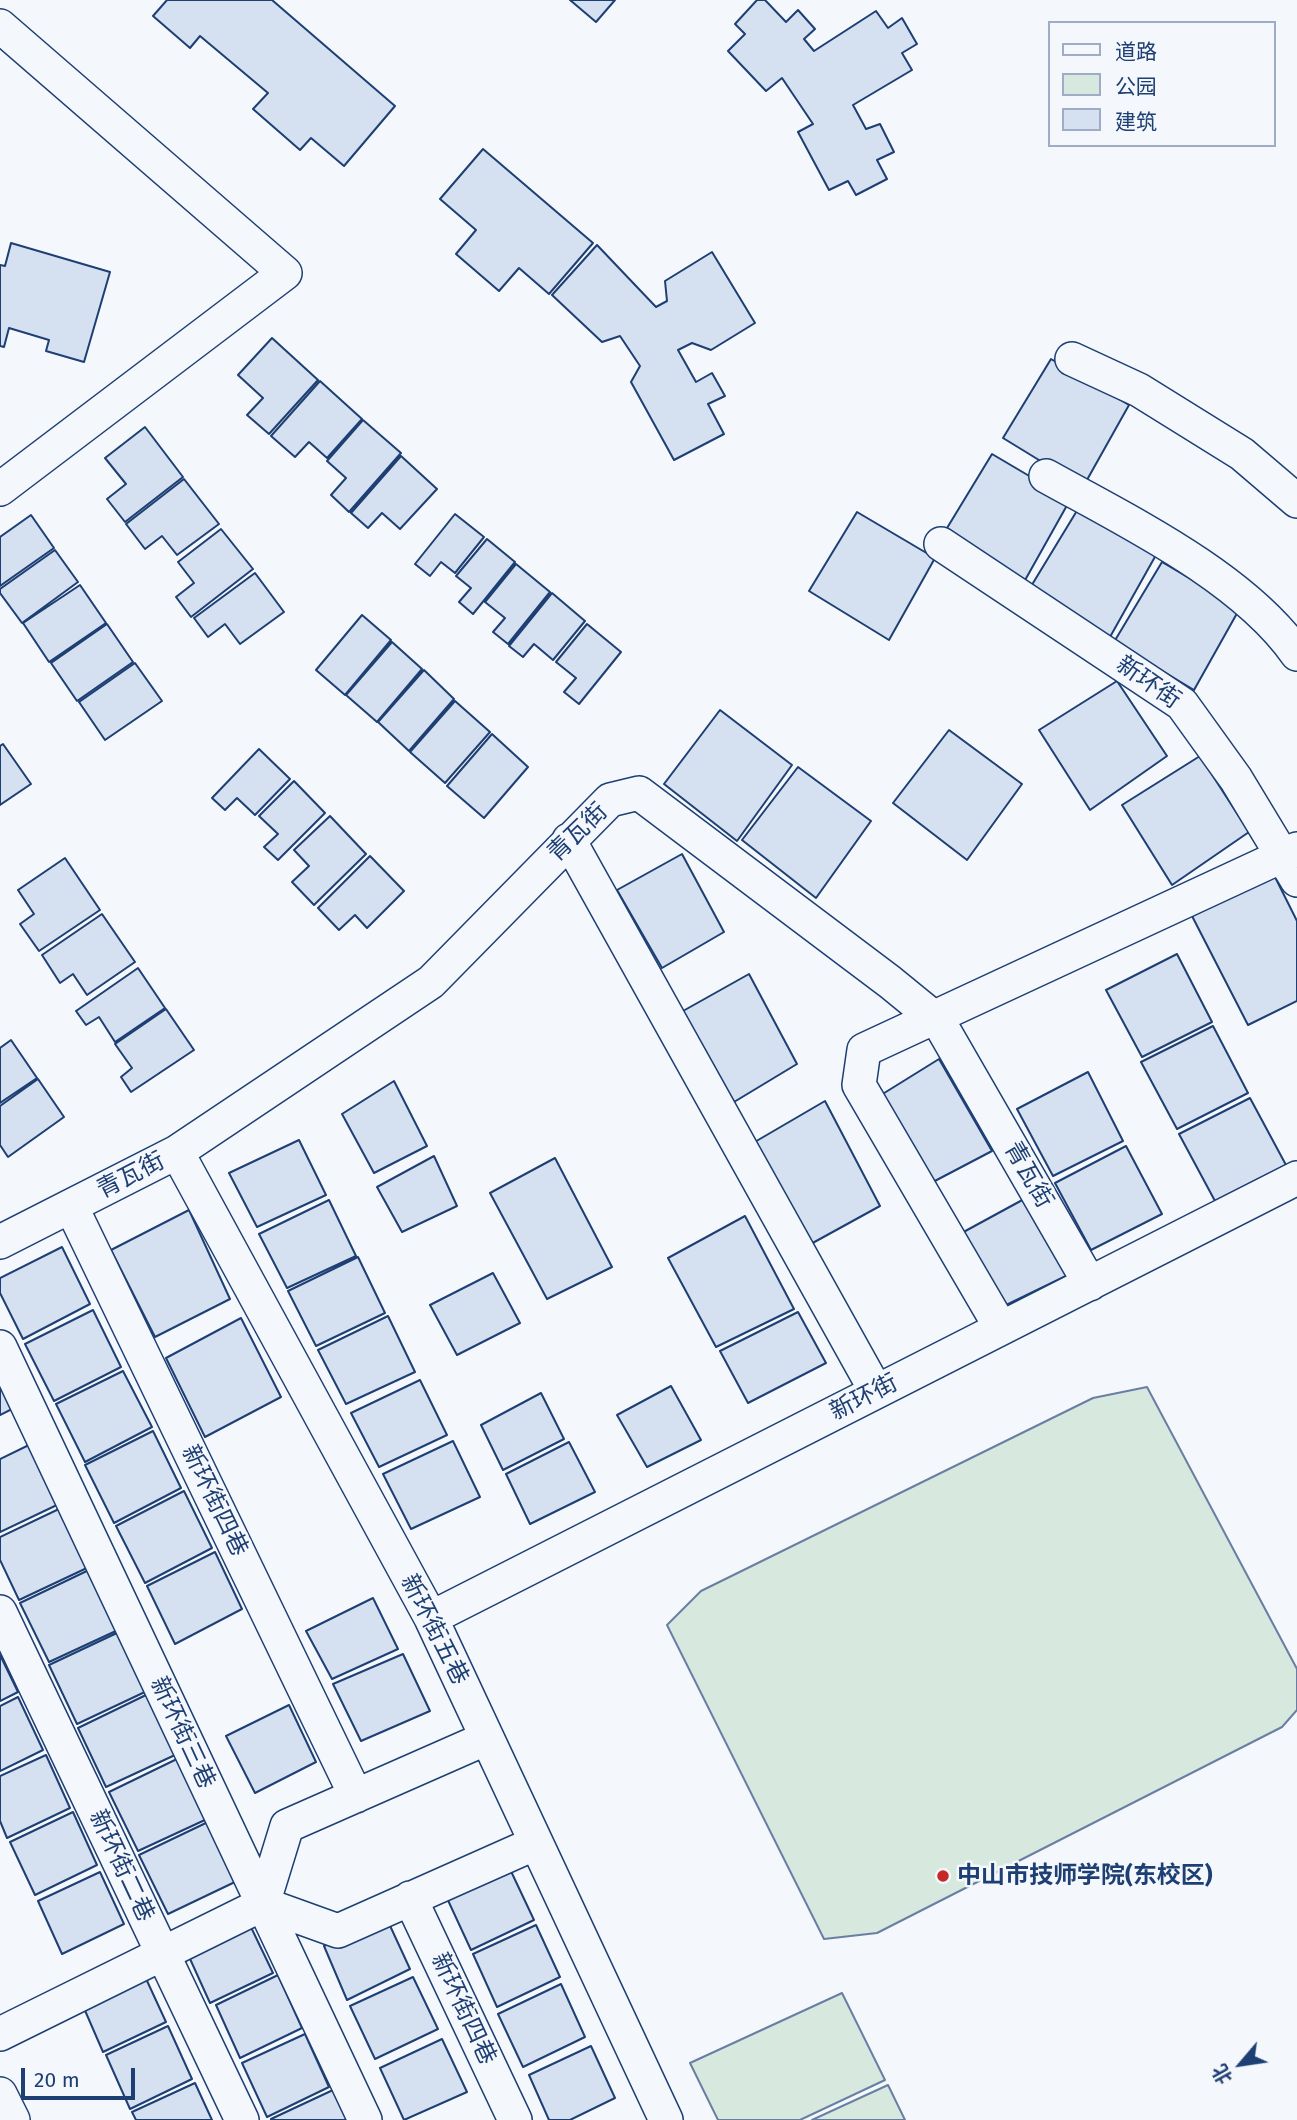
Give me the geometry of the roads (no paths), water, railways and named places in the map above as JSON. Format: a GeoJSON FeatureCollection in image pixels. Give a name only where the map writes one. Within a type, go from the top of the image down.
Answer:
{"type":"FeatureCollection","features":[{"type":"Feature","properties":{"kind":"street"},"geometry":{"type":"LineString","coordinates":[[0,26],[285,273],[0,489]]}},
{"type":"Feature","properties":{"kind":"street"},"geometry":{"type":"LineString","coordinates":[[1072,359],[1139,390],[1242,454],[1297,501]]}},
{"type":"Feature","properties":{"kind":"street"},"geometry":{"type":"LineString","coordinates":[[1046,477],[1152,535],[1241,595],[1287,639],[1297,654]]}},
{"type":"Feature","properties":{"kind":"street","name":"新环街"},"geometry":{"type":"LineString","coordinates":[[941,544],[1182,704],[1293,862]]}},
{"type":"Feature","properties":{"kind":"street","name":"青瓦街"},"geometry":{"type":"LineString","coordinates":[[0,1242],[177,1152],[431,982],[611,800],[639,793],[935,1018],[1090,1284]]}},
{"type":"Feature","properties":{"kind":"street"},"geometry":{"type":"LineString","coordinates":[[569,840],[876,1391]]}},
{"type":"Feature","properties":{"kind":"street"},"geometry":{"type":"LineString","coordinates":[[1001,1328],[859,1085],[864,1050],[1293,862]]}},
{"type":"Feature","properties":{"kind":"street","name":"新环街五巷"},"geometry":{"type":"LineString","coordinates":[[177,1152],[431,1618],[666,2120]]}},
{"type":"Feature","properties":{"kind":"street","name":"新环街"},"geometry":{"type":"LineString","coordinates":[[431,1618],[1297,1178]]}},
{"type":"Feature","properties":{"kind":"street","name":"新环街四巷"},"geometry":{"type":"LineString","coordinates":[[71,1206],[356,1796]]}},
{"type":"Feature","properties":{"kind":"street","name":"新环街三巷"},"geometry":{"type":"LineString","coordinates":[[0,1347],[365,2120]]}},
{"type":"Feature","properties":{"kind":"street","name":"新环街二巷"},"geometry":{"type":"LineString","coordinates":[[0,1612],[242,2120]]}},
{"type":"Feature","properties":{"kind":"street"},"geometry":{"type":"LineString","coordinates":[[263,1904],[287,1826],[487,1738]]}},
{"type":"Feature","properties":{"kind":"street"},"geometry":{"type":"LineString","coordinates":[[0,2034],[263,1904],[338,1930],[536,1843]]}},
{"type":"Feature","properties":{"kind":"street","name":"新环街四巷"},"geometry":{"type":"LineString","coordinates":[[410,1898],[515,2120]]}},
{"type":"Feature","properties":{"kind":"street"},"geometry":{"type":"LineString","coordinates":[[0,2094],[13,2120]]}},
{"type":"Feature","properties":{"kind":"place","name":"中山市技师学院(东校区)"},"geometry":{"type":"Point","coordinates":[943,1876]}}]}
